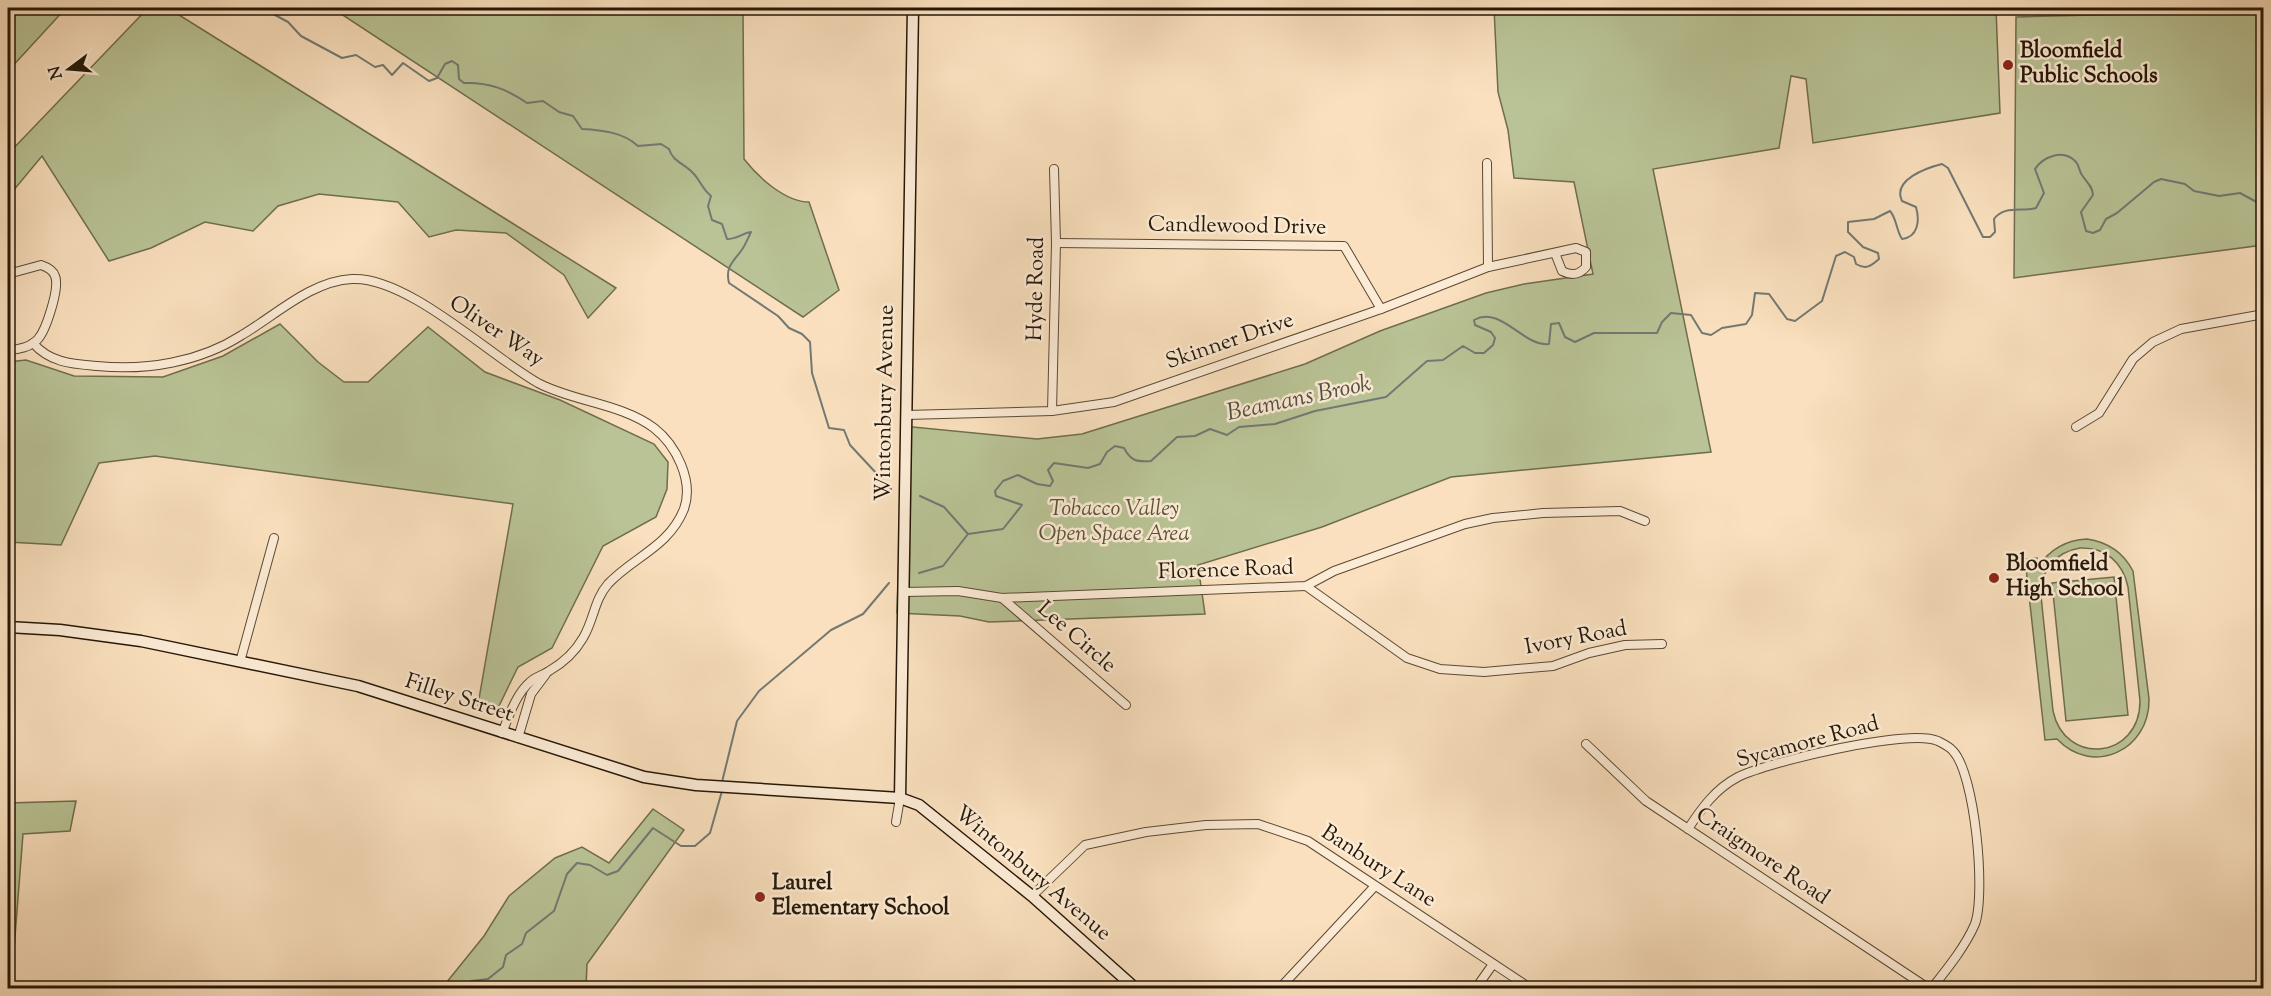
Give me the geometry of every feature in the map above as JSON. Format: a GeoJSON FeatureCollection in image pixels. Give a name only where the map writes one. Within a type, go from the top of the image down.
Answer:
{"type":"FeatureCollection","features":[{"type":"Feature","properties":{"kind":"street","name":"Wintonbury Avenue"},"geometry":{"type":"LineString","coordinates":[[896,822],[900,798],[913,8]]}},
{"type":"Feature","properties":{"kind":"street"},"geometry":{"type":"LineString","coordinates":[[1487,163],[1488,267]]}},
{"type":"Feature","properties":{"kind":"street","name":"Hyde Road"},"geometry":{"type":"LineString","coordinates":[[1052,411],[1056,243],[1054,169]]}},
{"type":"Feature","properties":{"kind":"street","name":"Candlewood Drive"},"geometry":{"type":"LineString","coordinates":[[1056,243],[1344,246],[1381,309]]}},
{"type":"Feature","properties":{"kind":"street","name":"Skinner Drive"},"geometry":{"type":"LineString","coordinates":[[906,415],[1052,411],[1114,402],[1381,309],[1488,267],[1576,248],[1586,252],[1587,267],[1581,272],[1570,275],[1562,271],[1556,253]]}},
{"type":"Feature","properties":{"kind":"street"},"geometry":{"type":"LineString","coordinates":[[8,274],[41,265],[55,276],[56,289],[50,313],[41,334],[33,343],[8,350]]}},
{"type":"Feature","properties":{"kind":"street","name":"Oliver Way"},"geometry":{"type":"LineString","coordinates":[[33,343],[63,363],[106,367],[153,366],[206,354],[240,337],[306,293],[325,284],[350,279],[374,280],[426,306],[541,384],[599,402],[653,428],[672,446],[683,468],[686,485],[684,508],[668,535],[656,548],[609,582],[598,597],[584,636],[565,661],[531,680],[520,693],[501,733]]}},
{"type":"Feature","properties":{"kind":"street"},"geometry":{"type":"LineString","coordinates":[[2076,427],[2099,413],[2133,359],[2153,342],[2181,329],[2264,314]]}},
{"type":"Feature","properties":{"kind":"street","name":"Florence Road"},"geometry":{"type":"LineString","coordinates":[[903,592],[958,591],[1002,598],[1306,586],[1334,571],[1465,524],[1493,518],[1543,513],[1620,511],[1645,520]]}},
{"type":"Feature","properties":{"kind":"street"},"geometry":{"type":"LineString","coordinates":[[240,662],[274,538]]}},
{"type":"Feature","properties":{"kind":"street","name":"Ivory Road"},"geometry":{"type":"LineString","coordinates":[[1306,586],[1407,658],[1440,669],[1484,672],[1553,666],[1589,653],[1616,647],[1662,644]]}},
{"type":"Feature","properties":{"kind":"street","name":"Lee Circle"},"geometry":{"type":"LineString","coordinates":[[1002,598],[1126,705]]}},
{"type":"Feature","properties":{"kind":"street","name":"Filley Street"},"geometry":{"type":"LineString","coordinates":[[8,627],[60,630],[141,640],[358,686],[644,777],[723,787],[900,798]]}},
{"type":"Feature","properties":{"kind":"street","name":"Oliver Way"},"geometry":{"type":"LineString","coordinates":[[518,738],[531,694],[546,673]]}},
{"type":"Feature","properties":{"kind":"street","name":"Sycamore Road"},"geometry":{"type":"LineString","coordinates":[[1688,829],[1708,800],[1737,777],[1747,774],[1883,739],[1936,740],[1953,750],[1961,763],[1967,783],[1978,853],[1981,897],[1974,924],[1954,959],[1930,988]]}},
{"type":"Feature","properties":{"kind":"street","name":"Craigmore Road"},"geometry":{"type":"LineString","coordinates":[[1586,744],[1646,801],[1930,988]]}},
{"type":"Feature","properties":{"kind":"street","name":"Wintonbury Avenue"},"geometry":{"type":"LineString","coordinates":[[900,798],[919,805],[1032,897],[1135,988]]}},
{"type":"Feature","properties":{"kind":"street","name":"Banbury Lane"},"geometry":{"type":"LineString","coordinates":[[1032,897],[1085,845],[1146,832],[1206,825],[1258,824],[1308,841],[1530,988]]}},
{"type":"Feature","properties":{"kind":"street"},"geometry":{"type":"LineString","coordinates":[[1280,988],[1375,886]]}},
{"type":"Feature","properties":{"kind":"street"},"geometry":{"type":"LineString","coordinates":[[1476,988],[1493,964]]}},
{"type":"Feature","properties":{"kind":"green space"},"geometry":{"type":"Polygon","coordinates":[[[8,8],[66,8],[8,71],[8,8]]]}},
{"type":"Feature","properties":{"kind":"green space"},"geometry":{"type":"Polygon","coordinates":[[[148,8],[168,8],[616,288],[588,318],[564,275],[506,233],[456,230],[429,237],[398,202],[319,194],[278,206],[253,231],[205,222],[151,248],[109,261],[42,156],[8,197],[8,154],[148,8]]]}},
{"type":"Feature","properties":{"kind":"green space"},"geometry":{"type":"Polygon","coordinates":[[[332,8],[743,8],[744,159],[764,181],[782,193],[800,201],[809,202],[839,290],[803,317],[332,8]]]}},
{"type":"Feature","properties":{"kind":"green space","name":"Tobacco Valley Open Space Area"},"geometry":{"type":"Polygon","coordinates":[[[1494,8],[1996,8],[2000,113],[1813,143],[1806,79],[1791,76],[1779,148],[1653,169],[1711,452],[1451,477],[1322,527],[1198,565],[1205,614],[989,622],[960,616],[897,613],[903,426],[1037,439],[1082,434],[1305,364],[1380,331],[1486,293],[1524,284],[1593,274],[1574,182],[1514,178],[1508,130],[1498,92],[1494,8]]]}},
{"type":"Feature","properties":{"kind":"green space"},"geometry":{"type":"Polygon","coordinates":[[[2263,11],[2263,245],[2014,278],[2016,17],[2263,11]]]}},
{"type":"Feature","properties":{"kind":"green space"},"geometry":{"type":"Polygon","coordinates":[[[280,324],[318,362],[344,382],[368,382],[428,327],[485,372],[560,400],[654,444],[668,462],[667,489],[656,517],[603,546],[552,648],[518,667],[494,716],[477,710],[513,504],[155,456],[99,463],[61,545],[8,542],[8,362],[26,360],[74,376],[163,377],[223,356],[280,324]]]}},
{"type":"Feature","properties":{"kind":"green space"},"geometry":{"type":"Polygon","coordinates":[[[2079,540],[2095,540],[2108,545],[2125,558],[2133,571],[2149,699],[2147,717],[2140,732],[2130,744],[2117,752],[2102,756],[2087,756],[2071,750],[2057,739],[2045,740],[2025,559],[2037,558],[2038,567],[2053,550],[2079,540]],[[2089,548],[2071,550],[2056,558],[2046,571],[2041,596],[2053,711],[2060,729],[2072,741],[2086,748],[2101,749],[2116,744],[2128,735],[2137,720],[2140,701],[2126,578],[2112,558],[2089,548]]]}},
{"type":"Feature","properties":{"kind":"green space"},"geometry":{"type":"Polygon","coordinates":[[[2114,577],[2128,715],[2066,721],[2052,583],[2114,577]]]}},
{"type":"Feature","properties":{"kind":"green space"},"geometry":{"type":"Polygon","coordinates":[[[76,801],[70,831],[23,834],[11,988],[8,988],[8,803],[76,801]]]}},
{"type":"Feature","properties":{"kind":"green space"},"geometry":{"type":"Polygon","coordinates":[[[653,809],[684,830],[587,964],[586,988],[442,988],[484,936],[509,896],[555,858],[582,847],[609,863],[653,809]]]}},
{"type":"Feature","properties":{"kind":"waterway"},"geometry":{"type":"LineString","coordinates":[[262,8],[288,22],[301,36],[342,58],[356,55],[375,67],[383,65],[392,75],[403,63],[429,81],[437,78],[445,64],[452,61],[458,65],[459,79],[464,83],[497,87],[527,103],[543,101],[559,112],[573,116],[582,129],[619,135],[638,146],[661,144],[669,149],[673,157],[693,173],[711,196],[708,206],[712,220],[722,224],[727,239],[751,232],[729,269],[729,283],[778,316],[789,328],[802,334],[810,342],[812,373],[829,428],[844,430],[850,445],[891,489]]}},
{"type":"Feature","properties":{"kind":"waterway","name":"Beamans Brook"},"geometry":{"type":"LineString","coordinates":[[919,573],[943,566],[968,534],[1003,529],[1022,505],[996,496],[995,491],[1003,481],[1018,475],[1037,484],[1050,486],[1053,481],[1048,470],[1054,463],[1088,468],[1100,464],[1107,452],[1115,446],[1124,448],[1134,460],[1151,461],[1177,437],[1195,436],[1210,429],[1227,435],[1239,427],[1275,424],[1315,411],[1386,397],[1427,361],[1443,360],[1463,346],[1475,353],[1484,353],[1493,345],[1495,338],[1491,332],[1475,325],[1474,320],[1484,317],[1503,322],[1539,343],[1549,344],[1551,324],[1559,323],[1565,337],[1575,342],[1594,333],[1657,333],[1662,322],[1671,313],[1691,315],[1702,333],[1711,335],[1722,328],[1746,324],[1752,315],[1755,293],[1769,294],[1787,319],[1795,321],[1822,301],[1836,256],[1845,252],[1854,257],[1856,264],[1863,267],[1879,259],[1878,253],[1863,247],[1848,232],[1848,222],[1874,219],[1890,211],[1902,239],[1912,235],[1918,223],[1916,207],[1902,201],[1900,194],[1902,187],[1912,176],[1942,164],[1948,168],[1983,237],[1990,237],[1995,232],[1994,219],[2003,212],[2036,208],[2044,193],[2035,169],[2048,158],[2059,155],[2076,162],[2092,189],[2093,195],[2081,212],[2086,231],[2093,233],[2100,230],[2106,219],[2161,179],[2185,184],[2194,191],[2219,196],[2240,193],[2264,206]]}},
{"type":"Feature","properties":{"kind":"waterway"},"geometry":{"type":"LineString","coordinates":[[920,496],[944,507],[968,534]]}},
{"type":"Feature","properties":{"kind":"waterway","name":"Beamans Brook"},"geometry":{"type":"LineString","coordinates":[[722,782],[737,721],[759,691],[831,630],[863,614],[889,583]]}},
{"type":"Feature","properties":{"kind":"waterway","name":"Beamans Brook"},"geometry":{"type":"LineString","coordinates":[[472,988],[471,981],[488,979],[503,967],[506,955],[522,944],[526,933],[554,911],[567,874],[577,863],[590,865],[607,875],[618,871],[653,828],[681,846],[695,846],[710,833],[722,791]]}},
{"type":"Feature","properties":{"kind":"place","name":"Bloomfield Public Schools"},"geometry":{"type":"Point","coordinates":[2008,65]}},
{"type":"Feature","properties":{"kind":"place","name":"Bloomfield High School"},"geometry":{"type":"Point","coordinates":[1994,578]}},
{"type":"Feature","properties":{"kind":"place","name":"Laurel Elementary School"},"geometry":{"type":"Point","coordinates":[760,897]}}]}
